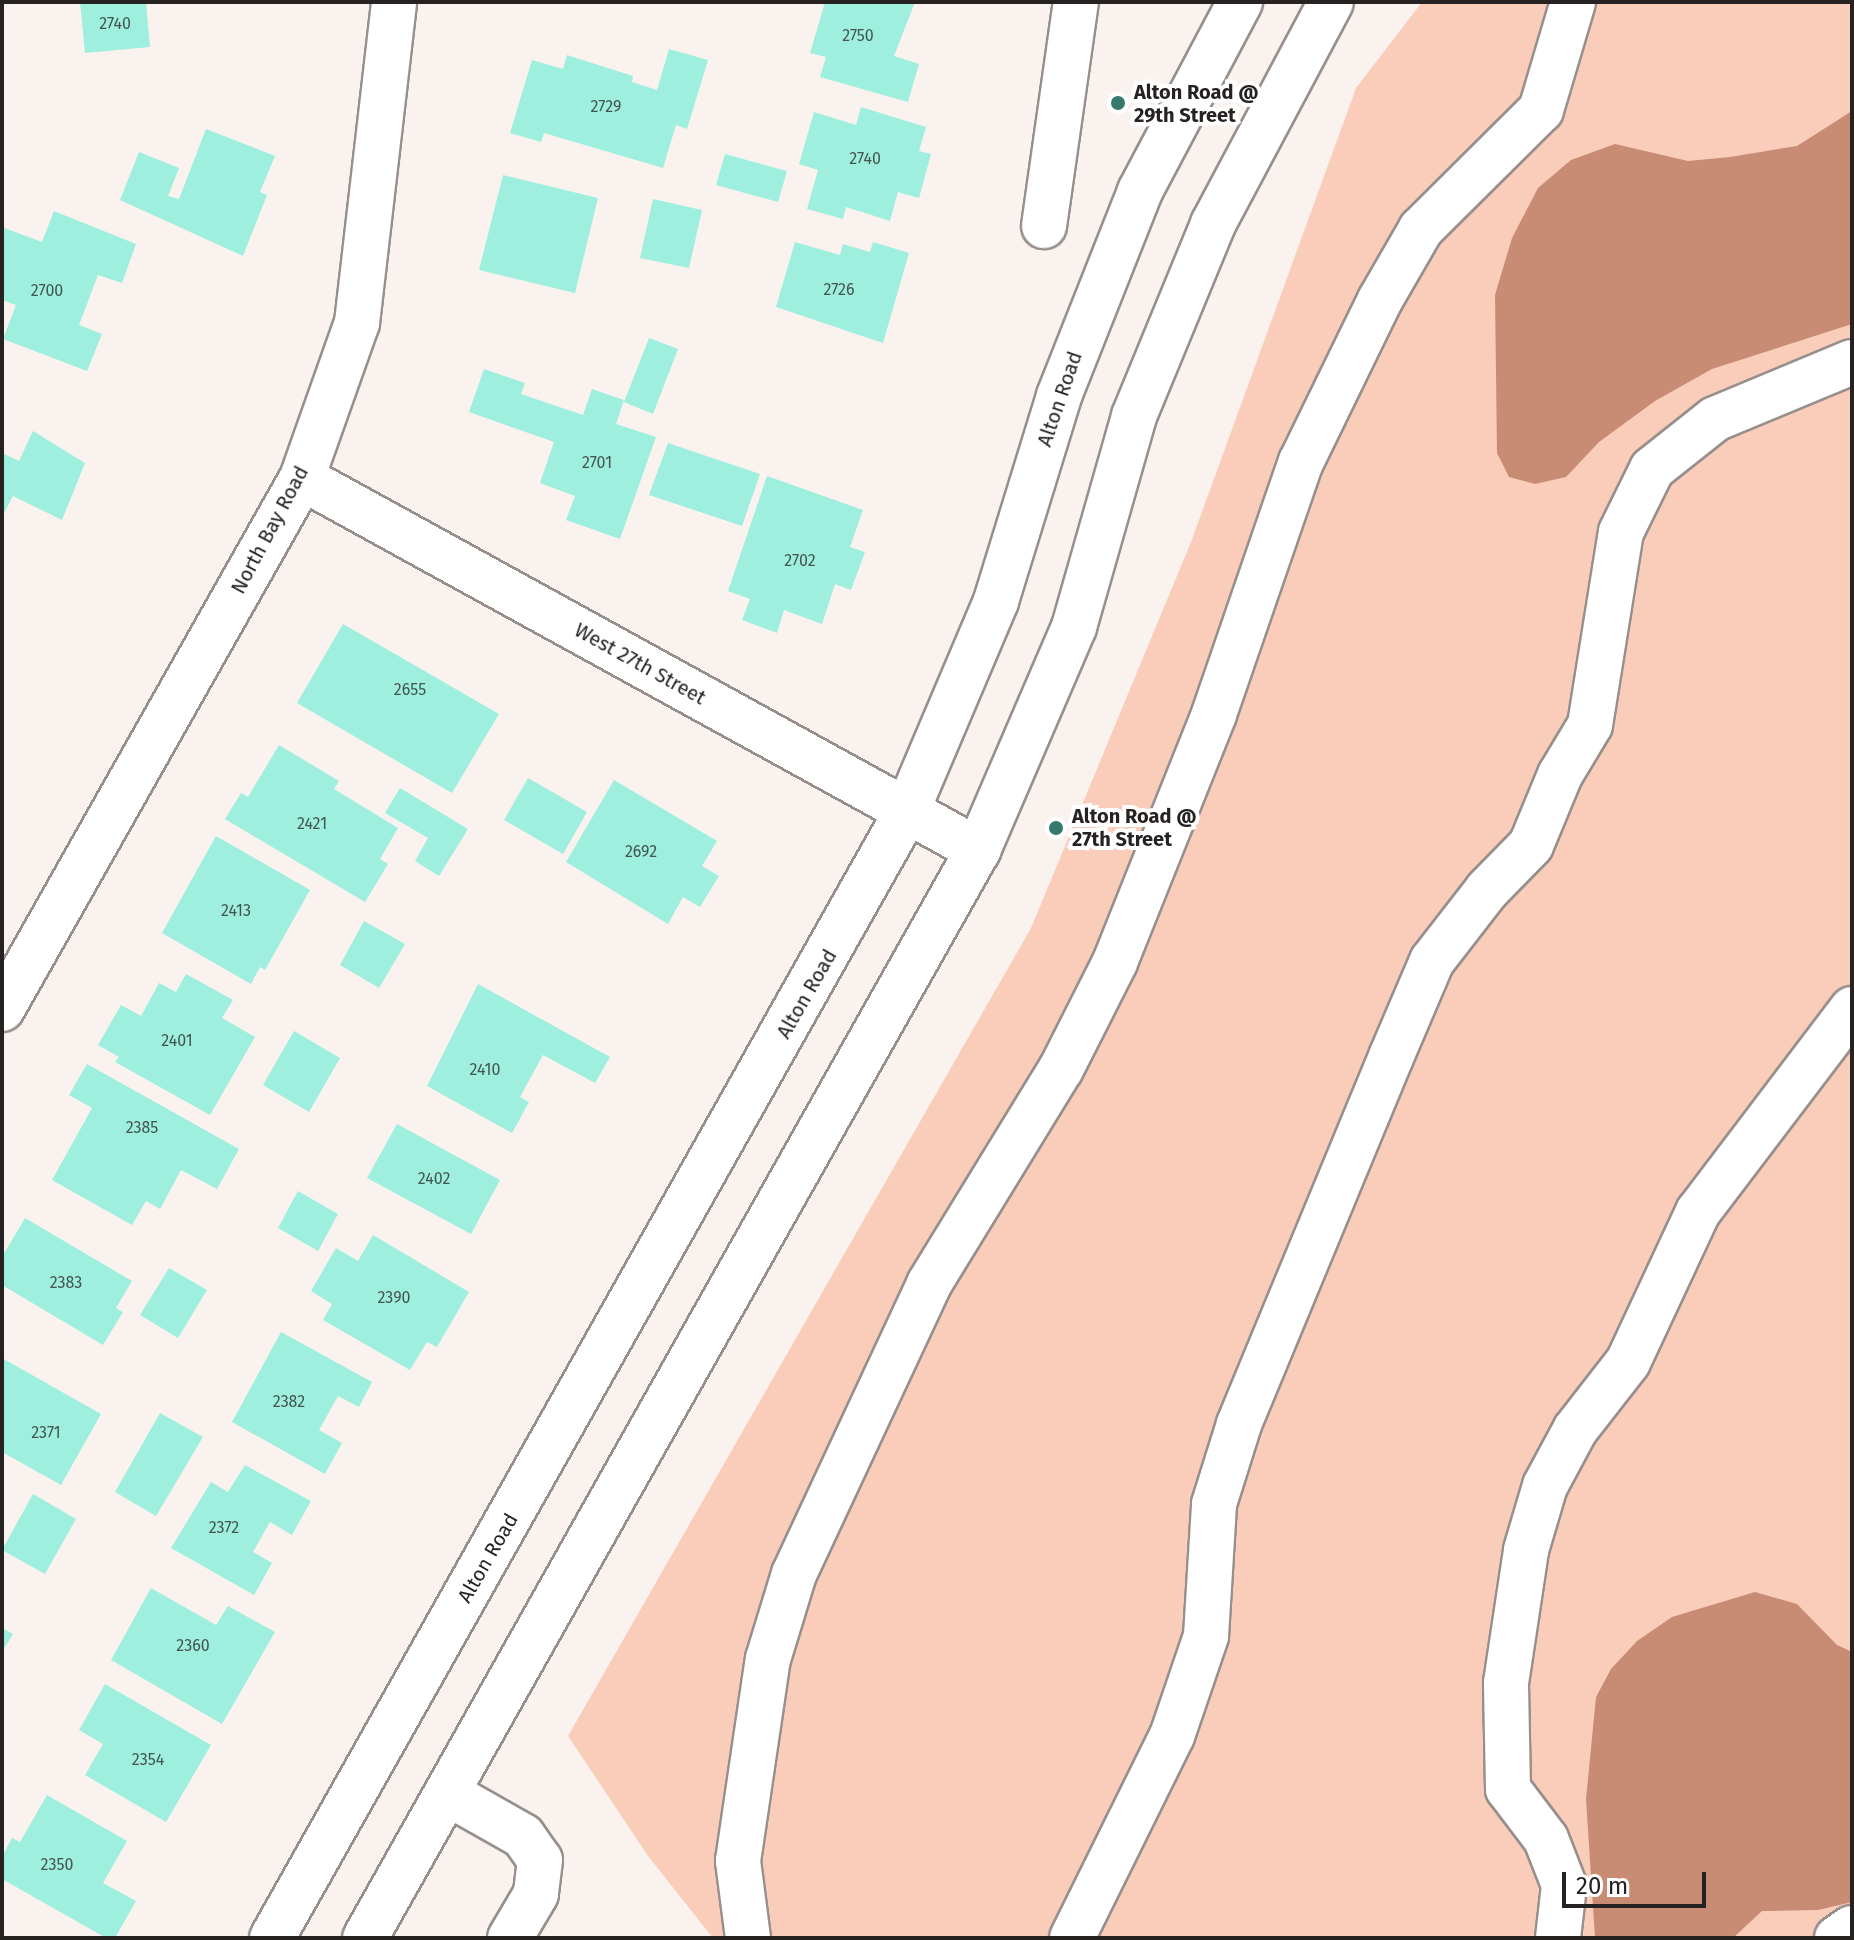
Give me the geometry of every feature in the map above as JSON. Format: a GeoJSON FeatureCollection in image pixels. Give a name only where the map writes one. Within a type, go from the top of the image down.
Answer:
{"type":"FeatureCollection","features":[{"type":"Feature","properties":{"kind":"main road","name":"North Bay Road"},"geometry":{"type":"LineString","coordinates":[[2,1009],[302,478],[357,323],[394,2]]}},
{"type":"Feature","properties":{"kind":"main road"},"geometry":{"type":"LineString","coordinates":[[1044,226],[1076,2]]}},
{"type":"Feature","properties":{"kind":"main road","name":"Alton Road"},"geometry":{"type":"LineString","coordinates":[[272,1938],[907,811],[996,601],[1059,396],[1140,191],[1240,2]]}},
{"type":"Feature","properties":{"kind":"main road"},"geometry":{"type":"LineString","coordinates":[[365,1938],[978,850],[1074,627],[1134,416],[1207,238],[1331,2]]}},
{"type":"Feature","properties":{"kind":"main road"},"geometry":{"type":"LineString","coordinates":[[748,1938],[738,1861],[768,1659],[794,1574],[929,1284],[1061,1069],[1115,962],[1224,686],[1301,462],[1380,300],[1421,229],[1541,110],[1573,2]]}},
{"type":"Feature","properties":{"kind":"main road"},"geometry":{"type":"LineString","coordinates":[[1072,1938],[1172,1736],[1206,1636],[1214,1504],[1239,1424],[1432,961],[1487,890],[1531,845],[1560,775],[1590,725],[1621,532],[1652,469],[1715,419],[1852,362]]}},
{"type":"Feature","properties":{"kind":"main road","name":"West 27th Street"},"geometry":{"type":"LineString","coordinates":[[302,478],[978,850]]}},
{"type":"Feature","properties":{"kind":"main road"},"geometry":{"type":"LineString","coordinates":[[1558,1938],[1564,1885],[1546,1839],[1508,1789],[1506,1683],[1526,1550],[1545,1486],[1575,1430],[1628,1362],[1698,1212],[1852,1009]]}},
{"type":"Feature","properties":{"kind":"main road"},"geometry":{"type":"LineString","coordinates":[[447,1793],[523,1836],[540,1860],[536,1894],[510,1938]]}},
{"type":"Feature","properties":{"kind":"main road"},"geometry":{"type":"LineString","coordinates":[[1837,1938],[1852,1928]]}},
{"type":"Feature","properties":{"kind":"shaded area"},"geometry":{"type":"Polygon","coordinates":[[[1422,2],[1852,2],[1852,1938],[713,1938],[648,1856],[568,1736],[1031,928],[1191,542],[1356,88],[1422,2]]]}},
{"type":"Feature","properties":{"kind":"shaded area"},"geometry":{"type":"Polygon","coordinates":[[[1852,111],[1852,324],[1712,369],[1655,401],[1599,442],[1566,477],[1535,484],[1509,477],[1497,453],[1495,295],[1512,238],[1538,188],[1571,160],[1615,144],[1688,161],[1730,157],[1797,146],[1852,111]]]}},
{"type":"Feature","properties":{"kind":"shaded area"},"geometry":{"type":"Polygon","coordinates":[[[1755,1592],[1797,1604],[1837,1645],[1852,1652],[1852,1902],[1818,1910],[1762,1911],[1733,1938],[1595,1938],[1586,1799],[1596,1697],[1611,1669],[1637,1641],[1672,1617],[1755,1592]]]}},
{"type":"Feature","properties":{"kind":"building"},"geometry":{"type":"Polygon","coordinates":[[[80,2],[146,2],[150,47],[85,53],[80,2]]]}},
{"type":"Feature","properties":{"kind":"building"},"geometry":{"type":"Polygon","coordinates":[[[825,2],[915,2],[894,56],[919,64],[908,102],[820,77],[826,57],[810,53],[825,2]]]}},
{"type":"Feature","properties":{"kind":"building"},"geometry":{"type":"Polygon","coordinates":[[[669,49],[708,60],[687,129],[676,125],[663,168],[544,133],[541,142],[510,133],[532,60],[563,69],[567,55],[633,76],[632,82],[657,90],[669,49]]]}},
{"type":"Feature","properties":{"kind":"building"},"geometry":{"type":"Polygon","coordinates":[[[861,107],[926,127],[919,151],[931,154],[919,198],[898,192],[890,221],[846,207],[843,219],[807,209],[818,170],[799,164],[814,112],[856,125],[861,107]]]}},
{"type":"Feature","properties":{"kind":"building"},"geometry":{"type":"Polygon","coordinates":[[[206,129],[275,156],[260,192],[267,195],[243,256],[120,200],[139,152],[179,168],[168,196],[179,199],[206,129]]]}},
{"type":"Feature","properties":{"kind":"building"},"geometry":{"type":"Polygon","coordinates":[[[725,154],[787,171],[778,202],[716,185],[725,154]]]}},
{"type":"Feature","properties":{"kind":"building"},"geometry":{"type":"Polygon","coordinates":[[[503,175],[598,198],[575,293],[479,270],[503,175]]]}},
{"type":"Feature","properties":{"kind":"building"},"geometry":{"type":"Polygon","coordinates":[[[653,199],[702,210],[689,268],[640,258],[653,199]]]}},
{"type":"Feature","properties":{"kind":"building"},"geometry":{"type":"Polygon","coordinates":[[[54,211],[136,244],[122,283],[98,275],[79,325],[102,334],[87,371],[3,339],[16,305],[2,300],[2,227],[42,242],[54,211]]]}},
{"type":"Feature","properties":{"kind":"building"},"geometry":{"type":"Polygon","coordinates":[[[795,242],[840,255],[843,244],[870,252],[873,242],[909,253],[883,343],[776,307],[795,242]]]}},
{"type":"Feature","properties":{"kind":"building"},"geometry":{"type":"Polygon","coordinates":[[[649,338],[678,349],[653,414],[624,402],[649,338]]]}},
{"type":"Feature","properties":{"kind":"building"},"geometry":{"type":"Polygon","coordinates":[[[484,369],[525,383],[521,394],[583,415],[592,389],[624,400],[616,424],[656,437],[620,539],[566,520],[575,496],[540,483],[554,442],[469,412],[484,369]]]}},
{"type":"Feature","properties":{"kind":"building"},"geometry":{"type":"Polygon","coordinates":[[[33,431],[85,463],[62,520],[13,496],[2,517],[2,453],[19,461],[33,431]]]}},
{"type":"Feature","properties":{"kind":"building"},"geometry":{"type":"Polygon","coordinates":[[[668,443],[760,474],[742,526],[649,495],[668,443]]]}},
{"type":"Feature","properties":{"kind":"building"},"geometry":{"type":"Polygon","coordinates":[[[767,476],[863,510],[850,547],[865,552],[851,590],[835,584],[822,624],[784,610],[777,633],[742,620],[750,599],[728,591],[767,476]]]}},
{"type":"Feature","properties":{"kind":"building"},"geometry":{"type":"Polygon","coordinates":[[[343,624],[499,714],[452,793],[297,703],[343,624]]]}},
{"type":"Feature","properties":{"kind":"building"},"geometry":{"type":"Polygon","coordinates":[[[279,745],[339,781],[334,789],[398,828],[380,859],[388,864],[365,902],[225,819],[241,793],[248,797],[279,745]]]}},
{"type":"Feature","properties":{"kind":"building"},"geometry":{"type":"Polygon","coordinates":[[[528,778],[587,812],[563,854],[504,820],[528,778]]]}},
{"type":"Feature","properties":{"kind":"building"},"geometry":{"type":"Polygon","coordinates":[[[614,780],[717,841],[702,866],[719,876],[700,907],[683,897],[668,924],[566,862],[614,780]]]}},
{"type":"Feature","properties":{"kind":"building"},"geometry":{"type":"Polygon","coordinates":[[[400,788],[468,829],[439,876],[415,861],[428,838],[385,813],[400,788]]]}},
{"type":"Feature","properties":{"kind":"building"},"geometry":{"type":"Polygon","coordinates":[[[216,836],[310,890],[265,970],[260,967],[251,984],[162,933],[216,836]]]}},
{"type":"Feature","properties":{"kind":"building"},"geometry":{"type":"Polygon","coordinates":[[[364,921],[405,944],[379,988],[340,965],[364,921]]]}},
{"type":"Feature","properties":{"kind":"building"},"geometry":{"type":"Polygon","coordinates":[[[186,974],[233,1000],[222,1018],[255,1037],[210,1115],[115,1062],[119,1057],[98,1045],[121,1005],[141,1016],[159,983],[176,992],[186,974]]]}},
{"type":"Feature","properties":{"kind":"building"},"geometry":{"type":"Polygon","coordinates":[[[478,984],[610,1057],[595,1083],[543,1055],[520,1097],[529,1102],[512,1133],[427,1086],[478,984]]]}},
{"type":"Feature","properties":{"kind":"building"},"geometry":{"type":"Polygon","coordinates":[[[294,1031],[340,1058],[309,1112],[263,1085],[294,1031]]]}},
{"type":"Feature","properties":{"kind":"building"},"geometry":{"type":"Polygon","coordinates":[[[87,1064],[239,1149],[217,1189],[181,1170],[160,1209],[146,1201],[132,1225],[52,1180],[92,1108],[69,1095],[87,1064]]]}},
{"type":"Feature","properties":{"kind":"building"},"geometry":{"type":"Polygon","coordinates":[[[397,1124],[500,1180],[471,1234],[367,1178],[397,1124]]]}},
{"type":"Feature","properties":{"kind":"building"},"geometry":{"type":"Polygon","coordinates":[[[298,1191],[338,1214],[318,1251],[278,1228],[298,1191]]]}},
{"type":"Feature","properties":{"kind":"building"},"geometry":{"type":"Polygon","coordinates":[[[25,1218],[132,1281],[116,1308],[123,1312],[103,1345],[2,1285],[2,1257],[25,1218]]]}},
{"type":"Feature","properties":{"kind":"building"},"geometry":{"type":"Polygon","coordinates":[[[373,1235],[469,1292],[437,1347],[427,1342],[410,1370],[323,1320],[332,1304],[311,1291],[336,1248],[358,1261],[373,1235]]]}},
{"type":"Feature","properties":{"kind":"building"},"geometry":{"type":"Polygon","coordinates":[[[169,1268],[207,1290],[178,1338],[140,1315],[169,1268]]]}},
{"type":"Feature","properties":{"kind":"building"},"geometry":{"type":"Polygon","coordinates":[[[281,1332],[372,1382],[359,1407],[338,1396],[319,1430],[342,1443],[325,1474],[232,1422],[281,1332]]]}},
{"type":"Feature","properties":{"kind":"building"},"geometry":{"type":"Polygon","coordinates":[[[2,1358],[101,1414],[61,1485],[2,1452],[2,1358]]]}},
{"type":"Feature","properties":{"kind":"building"},"geometry":{"type":"Polygon","coordinates":[[[160,1413],[203,1437],[156,1516],[115,1492],[160,1413]]]}},
{"type":"Feature","properties":{"kind":"building"},"geometry":{"type":"Polygon","coordinates":[[[245,1465],[311,1501],[292,1535],[270,1522],[253,1552],[272,1563],[254,1595],[171,1548],[211,1482],[228,1492],[245,1465]]]}},
{"type":"Feature","properties":{"kind":"building"},"geometry":{"type":"Polygon","coordinates":[[[33,1494],[76,1519],[45,1574],[2,1550],[33,1494]]]}},
{"type":"Feature","properties":{"kind":"building"},"geometry":{"type":"Polygon","coordinates":[[[151,1588],[216,1625],[228,1606],[275,1632],[222,1724],[111,1660],[151,1588]]]}},
{"type":"Feature","properties":{"kind":"building"},"geometry":{"type":"Polygon","coordinates":[[[2,1628],[13,1634],[2,1652],[2,1628]]]}},
{"type":"Feature","properties":{"kind":"building"},"geometry":{"type":"Polygon","coordinates":[[[105,1684],[211,1745],[166,1822],[85,1775],[103,1744],[79,1730],[105,1684]]]}},
{"type":"Feature","properties":{"kind":"building"},"geometry":{"type":"Polygon","coordinates":[[[47,1795],[127,1841],[103,1883],[136,1901],[115,1938],[106,1938],[2,1879],[2,1857],[12,1838],[20,1842],[47,1795]]]}},
{"type":"Feature","properties":{"kind":"place","name":"Alton Road @ 29th Street"},"geometry":{"type":"Point","coordinates":[1118,103]}},
{"type":"Feature","properties":{"kind":"place","name":"Alton Road @ 27th Street"},"geometry":{"type":"Point","coordinates":[1056,828]}}]}
